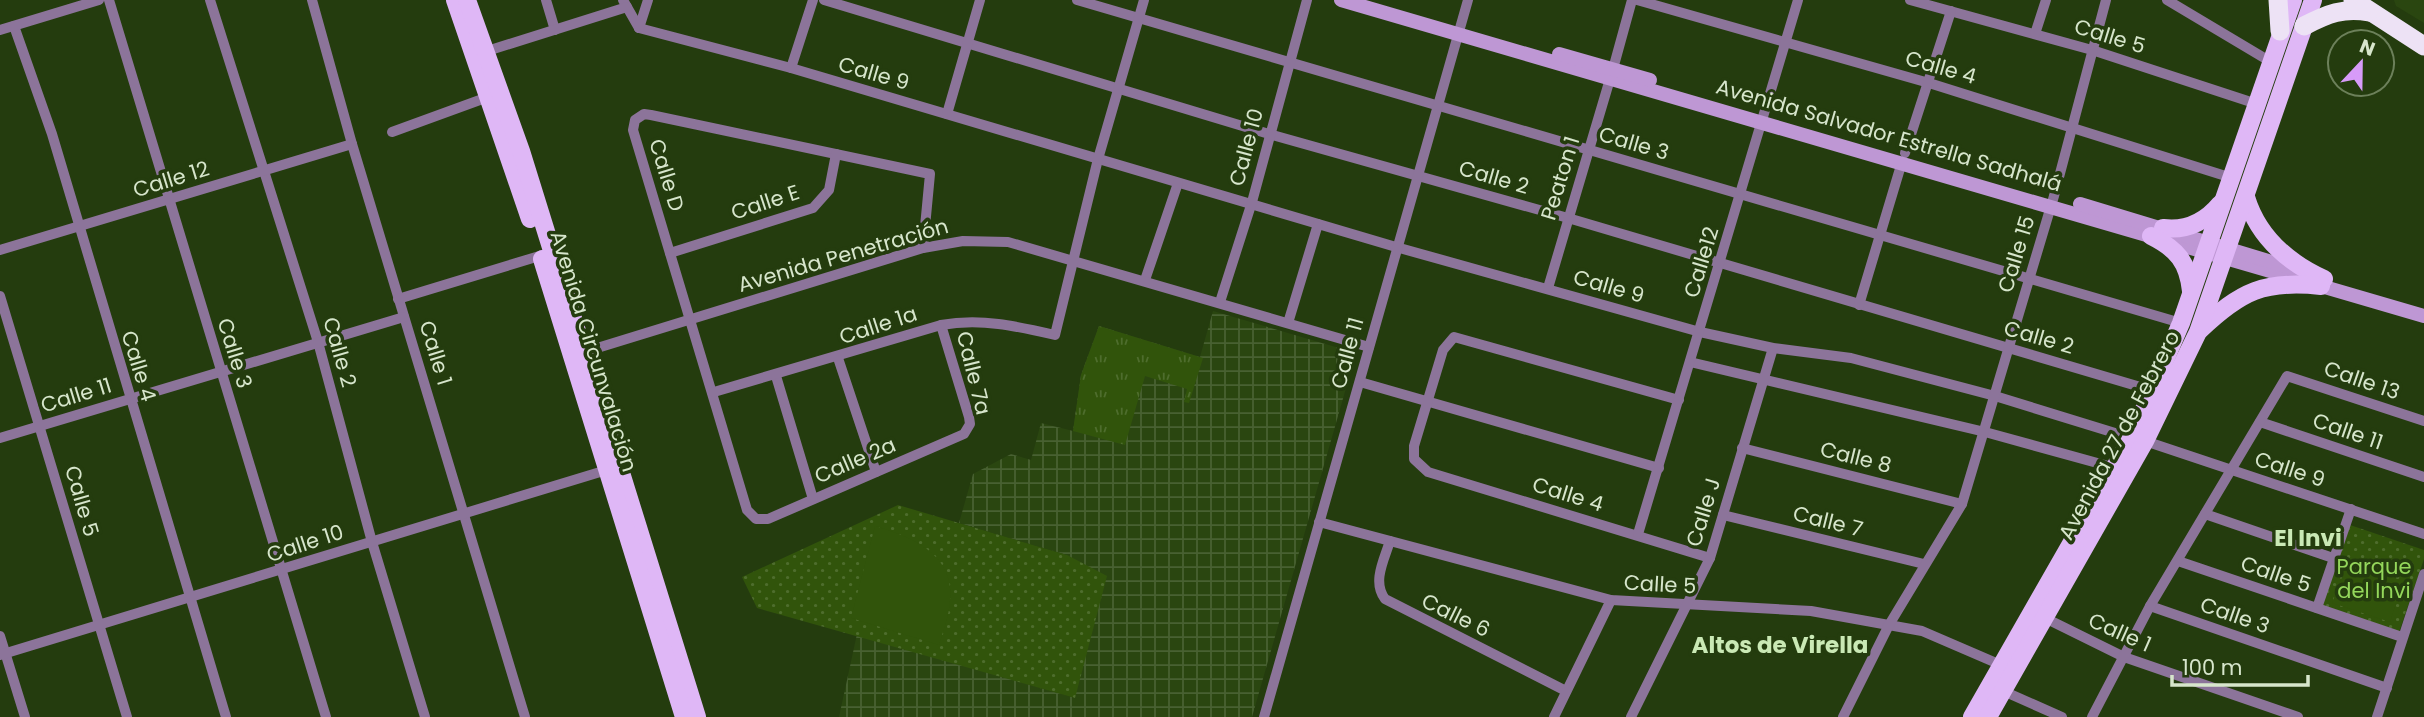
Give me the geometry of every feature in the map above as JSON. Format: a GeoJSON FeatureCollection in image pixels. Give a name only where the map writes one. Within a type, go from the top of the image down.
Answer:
{"type":"FeatureCollection","features":[{"type":"Feature","properties":{"kind":"highway"},"geometry":{"type":"LineString","coordinates":[[2278,0],[2280,31]]}},
{"type":"Feature","properties":{"kind":"highway"},"geometry":{"type":"LineString","coordinates":[[2353,0],[2376,7],[2424,31]]}},
{"type":"Feature","properties":{"kind":"highway"},"geometry":{"type":"LineString","coordinates":[[2304,26],[2326,14],[2376,7],[2424,46]]}},
{"type":"Feature","properties":{"kind":"main road","name":"Avenida Circunvalación"},"geometry":{"type":"LineString","coordinates":[[455,0],[547,254],[579,354],[684,717]]}},
{"type":"Feature","properties":{"kind":"main road","name":"Avenida Circunvalación"},"geometry":{"type":"LineString","coordinates":[[467,0],[521,151],[547,254]]}},
{"type":"Feature","properties":{"kind":"main road","name":"Avenida Circunvalación"},"geometry":{"type":"LineString","coordinates":[[476,0],[485,33],[484,52]]}},
{"type":"Feature","properties":{"kind":"main road","name":"Avenida Salvador Estrella Sadhalá"},"geometry":{"type":"LineString","coordinates":[[1341,0],[1460,31],[2053,201],[2323,282],[2424,316]]}},
{"type":"Feature","properties":{"kind":"main road","name":"Avenida Salvador Estrella Sadhalá"},"geometry":{"type":"LineString","coordinates":[[1374,0],[1460,31]]}},
{"type":"Feature","properties":{"kind":"main road","name":"Avenida 27 de Febrero"},"geometry":{"type":"LineString","coordinates":[[1988,717],[2047,619],[2121,469],[2181,323],[2280,31],[2293,0]]}},
{"type":"Feature","properties":{"kind":"main road","name":"Avenida 27 de Febrero"},"geometry":{"type":"LineString","coordinates":[[1972,717],[2001,664],[2121,469],[2145,441],[2198,332],[2313,0]]}},
{"type":"Feature","properties":{"kind":"main road"},"geometry":{"type":"LineString","coordinates":[[2246,197],[2270,243],[2323,282]]}},
{"type":"Feature","properties":{"kind":"main road"},"geometry":{"type":"LineString","coordinates":[[2157,232],[2196,224],[2223,202]]}},
{"type":"Feature","properties":{"kind":"main road"},"geometry":{"type":"LineString","coordinates":[[2157,232],[2177,251],[2189,278],[2191,293]]}},
{"type":"Feature","properties":{"kind":"main road","name":"Avenida Salvador Estrella Sadhalá"},"geometry":{"type":"LineString","coordinates":[[2323,282],[2424,307]]}},
{"type":"Feature","properties":{"kind":"main road"},"geometry":{"type":"LineString","coordinates":[[2198,332],[2230,303],[2259,288],[2323,282]]}},
{"type":"Feature","properties":{"kind":"main road","name":"Avenida Circunvalación"},"geometry":{"type":"LineString","coordinates":[[613,468],[697,717]]}},
{"type":"Feature","properties":{"kind":"street"},"geometry":{"type":"LineString","coordinates":[[0,30],[99,0]]}},
{"type":"Feature","properties":{"kind":"street","name":"Calle 3"},"geometry":{"type":"LineString","coordinates":[[109,0],[219,371],[326,717]]}},
{"type":"Feature","properties":{"kind":"street","name":"Calle 2"},"geometry":{"type":"LineString","coordinates":[[210,0],[318,342],[372,542],[425,717]]}},
{"type":"Feature","properties":{"kind":"street","name":"Calle 1"},"geometry":{"type":"LineString","coordinates":[[312,0],[352,145],[466,513],[525,717]]}},
{"type":"Feature","properties":{"kind":"street"},"geometry":{"type":"LineString","coordinates":[[546,0],[555,30]]}},
{"type":"Feature","properties":{"kind":"street"},"geometry":{"type":"LineString","coordinates":[[639,28],[648,0]]}},
{"type":"Feature","properties":{"kind":"street"},"geometry":{"type":"LineString","coordinates":[[790,68],[813,0]]}},
{"type":"Feature","properties":{"kind":"street","name":"Calle 2"},"geometry":{"type":"LineString","coordinates":[[824,0],[1269,134],[1721,262],[2154,391]]}},
{"type":"Feature","properties":{"kind":"street"},"geometry":{"type":"LineString","coordinates":[[947,114],[980,0]]}},
{"type":"Feature","properties":{"kind":"street","name":"Calle 3"},"geometry":{"type":"LineString","coordinates":[[1077,0],[1882,233],[2181,323]]}},
{"type":"Feature","properties":{"kind":"street"},"geometry":{"type":"LineString","coordinates":[[1072,259],[1144,0]]}},
{"type":"Feature","properties":{"kind":"street","name":"Calle 10"},"geometry":{"type":"LineString","coordinates":[[1220,302],[1252,202],[1307,0]]}},
{"type":"Feature","properties":{"kind":"street","name":"Calle 11"},"geometry":{"type":"LineString","coordinates":[[1264,717],[1396,247],[1441,104],[1468,0]]}},
{"type":"Feature","properties":{"kind":"street","name":"Calle 4"},"geometry":{"type":"LineString","coordinates":[[1635,0],[1930,83],[2232,178]]}},
{"type":"Feature","properties":{"kind":"street","name":"Peaton 1"},"geometry":{"type":"LineString","coordinates":[[1548,288],[1635,0]]}},
{"type":"Feature","properties":{"kind":"street","name":"Calle12"},"geometry":{"type":"LineString","coordinates":[[1638,534],[1798,0]]}},
{"type":"Feature","properties":{"kind":"street","name":"Calle 5"},"geometry":{"type":"LineString","coordinates":[[1910,0],[2092,50],[2257,104]]}},
{"type":"Feature","properties":{"kind":"street"},"geometry":{"type":"LineString","coordinates":[[2035,34],[2046,0]]}},
{"type":"Feature","properties":{"kind":"street","name":"Calle 15"},"geometry":{"type":"LineString","coordinates":[[1843,717],[1889,625],[1962,504],[2053,201],[2106,0]]}},
{"type":"Feature","properties":{"kind":"street"},"geometry":{"type":"LineString","coordinates":[[2167,0],[2271,62]]}},
{"type":"Feature","properties":{"kind":"street"},"geometry":{"type":"LineString","coordinates":[[484,52],[625,4],[639,28]]}},
{"type":"Feature","properties":{"kind":"street"},"geometry":{"type":"LineString","coordinates":[[1859,305],[1951,11]]}},
{"type":"Feature","properties":{"kind":"street","name":"Calle 4"},"geometry":{"type":"LineString","coordinates":[[14,26],[52,134],[226,717]]}},
{"type":"Feature","properties":{"kind":"street","name":"Calle 9"},"geometry":{"type":"LineString","coordinates":[[639,28],[790,68],[1178,183],[1252,202],[1396,247],[1700,332],[1773,348],[1851,358],[1995,396],[2115,433]]}},
{"type":"Feature","properties":{"kind":"street"},"geometry":{"type":"LineString","coordinates":[[392,132],[488,97]]}},
{"type":"Feature","properties":{"kind":"street","name":"Calle D"},"geometry":{"type":"LineString","coordinates":[[756,519],[747,510],[714,392],[633,130],[635,120],[640,115],[930,174],[923,248]]}},
{"type":"Feature","properties":{"kind":"street","name":"Calle 12"},"geometry":{"type":"LineString","coordinates":[[0,250],[352,145]]}},
{"type":"Feature","properties":{"kind":"street","name":"Calle E"},"geometry":{"type":"LineString","coordinates":[[670,253],[813,208],[829,190],[836,154]]}},
{"type":"Feature","properties":{"kind":"street"},"geometry":{"type":"LineString","coordinates":[[1145,280],[1178,183]]}},
{"type":"Feature","properties":{"kind":"street"},"geometry":{"type":"LineString","coordinates":[[1288,323],[1318,223]]}},
{"type":"Feature","properties":{"kind":"street","name":"Avenida Penetración"},"geometry":{"type":"LineString","coordinates":[[579,354],[923,248],[963,241],[1008,242],[1369,347]]}},
{"type":"Feature","properties":{"kind":"street"},"geometry":{"type":"LineString","coordinates":[[398,299],[547,254]]}},
{"type":"Feature","properties":{"kind":"street","name":"Calle 1a"},"geometry":{"type":"LineString","coordinates":[[714,392],[838,358],[942,325],[990,321],[1055,335],[1072,259]]}},
{"type":"Feature","properties":{"kind":"street","name":"Calle 5"},"geometry":{"type":"LineString","coordinates":[[0,296],[127,717]]}},
{"type":"Feature","properties":{"kind":"street","name":"Calle 11"},"geometry":{"type":"LineString","coordinates":[[0,438],[404,317]]}},
{"type":"Feature","properties":{"kind":"street","name":"Calle 7a"},"geometry":{"type":"LineString","coordinates":[[942,325],[968,417],[967,429]]}},
{"type":"Feature","properties":{"kind":"street"},"geometry":{"type":"LineString","coordinates":[[1427,401],[1443,349],[1454,337],[1679,400]]}},
{"type":"Feature","properties":{"kind":"street","name":"Calle J"},"geometry":{"type":"LineString","coordinates":[[1631,717],[1710,558],[1773,348]]}},
{"type":"Feature","properties":{"kind":"street"},"geometry":{"type":"LineString","coordinates":[[838,358],[876,472]]}},
{"type":"Feature","properties":{"kind":"street"},"geometry":{"type":"LineString","coordinates":[[1690,362],[1985,432],[2121,469]]}},
{"type":"Feature","properties":{"kind":"street"},"geometry":{"type":"LineString","coordinates":[[776,376],[813,499]]}},
{"type":"Feature","properties":{"kind":"street","name":"Calle 13"},"geometry":{"type":"LineString","coordinates":[[2260,422],[2287,376],[2424,421]]}},
{"type":"Feature","properties":{"kind":"street"},"geometry":{"type":"LineString","coordinates":[[1360,382],[1659,468]]}},
{"type":"Feature","properties":{"kind":"street","name":"Calle 4"},"geometry":{"type":"LineString","coordinates":[[1427,401],[1414,446],[1416,464],[1428,472],[1710,558]]}},
{"type":"Feature","properties":{"kind":"street"},"geometry":{"type":"LineString","coordinates":[[2092,717],[2150,606],[2260,422]]}},
{"type":"Feature","properties":{"kind":"street","name":"Calle 11"},"geometry":{"type":"LineString","coordinates":[[2260,422],[2424,477]]}},
{"type":"Feature","properties":{"kind":"street","name":"Calle 2a"},"geometry":{"type":"LineString","coordinates":[[756,519],[768,519],[964,434],[967,429]]}},
{"type":"Feature","properties":{"kind":"street","name":"Calle 9"},"geometry":{"type":"LineString","coordinates":[[2145,441],[2424,534]]}},
{"type":"Feature","properties":{"kind":"street","name":"Calle 8"},"geometry":{"type":"LineString","coordinates":[[1742,448],[1962,504]]}},
{"type":"Feature","properties":{"kind":"street","name":"Calle 10"},"geometry":{"type":"LineString","coordinates":[[3,654],[191,596],[281,572],[613,468]]}},
{"type":"Feature","properties":{"kind":"street"},"geometry":{"type":"LineString","coordinates":[[2316,608],[2351,509]]}},
{"type":"Feature","properties":{"kind":"street"},"geometry":{"type":"LineString","coordinates":[[2205,514],[2333,558]]}},
{"type":"Feature","properties":{"kind":"street","name":"Calle 7"},"geometry":{"type":"LineString","coordinates":[[1723,515],[1924,564]]}},
{"type":"Feature","properties":{"kind":"street","name":"Calle 5"},"geometry":{"type":"LineString","coordinates":[[1319,522],[1611,600],[1811,611],[1922,631],[2001,664]]}},
{"type":"Feature","properties":{"kind":"street","name":"Calle 6"},"geometry":{"type":"LineString","coordinates":[[1390,541],[1378,580],[1379,591],[1385,599],[1566,691]]}},
{"type":"Feature","properties":{"kind":"street","name":"Calle 5"},"geometry":{"type":"LineString","coordinates":[[2178,561],[2402,637]]}},
{"type":"Feature","properties":{"kind":"street"},"geometry":{"type":"LineString","coordinates":[[2377,717],[2423,581]]}},
{"type":"Feature","properties":{"kind":"street"},"geometry":{"type":"LineString","coordinates":[[1554,717],[1611,600]]}},
{"type":"Feature","properties":{"kind":"street","name":"Calle 3"},"geometry":{"type":"LineString","coordinates":[[2150,606],[2387,688]]}},
{"type":"Feature","properties":{"kind":"street","name":"Calle 1"},"geometry":{"type":"LineString","coordinates":[[2047,619],[2124,657],[2298,717]]}},
{"type":"Feature","properties":{"kind":"street"},"geometry":{"type":"LineString","coordinates":[[0,636],[3,654],[25,717]]}},
{"type":"Feature","properties":{"kind":"street"},"geometry":{"type":"LineString","coordinates":[[2001,664],[2001,693],[2062,717]]}},
{"type":"Feature","properties":{"kind":"shaded area"},"geometry":{"type":"Polygon","coordinates":[[[2394,0],[2424,0],[2424,23],[2396,6],[2394,0]]]}},
{"type":"Feature","properties":{"kind":"shaded area"},"geometry":{"type":"Polygon","coordinates":[[[1213,311],[1356,353],[1252,717],[839,717],[857,634],[1075,698],[1067,555],[959,523],[973,474],[1011,454],[1031,460],[1041,423],[1073,431],[1081,375],[1099,326],[1200,357],[1213,311]]]}},
{"type":"Feature","properties":{"kind":"green space"},"geometry":{"type":"Polygon","coordinates":[[[1099,326],[1203,358],[1189,403],[1184,402],[1187,389],[1145,376],[1125,445],[1073,431],[1081,375],[1099,326]]]}},
{"type":"Feature","properties":{"kind":"green space"},"geometry":{"type":"Polygon","coordinates":[[[898,505],[1067,555],[1107,576],[1075,698],[757,608],[742,577],[898,505]]]}},
{"type":"Feature","properties":{"kind":"green space","name":"Parque del Invi"},"geometry":{"type":"Polygon","coordinates":[[[2350,525],[2424,550],[2424,559],[2398,635],[2321,609],[2350,525]]]}},
{"type":"Feature","properties":{"kind":"green space"},"geometry":{"type":"Polygon","coordinates":[[[875,526],[916,542],[928,550],[946,571],[950,585],[950,601],[939,645],[851,618],[875,526]]]}},
{"type":"Feature","properties":{"kind":"green space"},"geometry":{"type":"Polygon","coordinates":[[[2346,567],[2402,585],[2390,622],[2332,603],[2346,567]]]}},
{"type":"Feature","properties":{"kind":"district","name":"El Invi"},"geometry":{"type":"Point","coordinates":[2308,538]}},
{"type":"Feature","properties":{"kind":"district","name":"Altos de Virella"},"geometry":{"type":"Point","coordinates":[1780,645]}}]}
